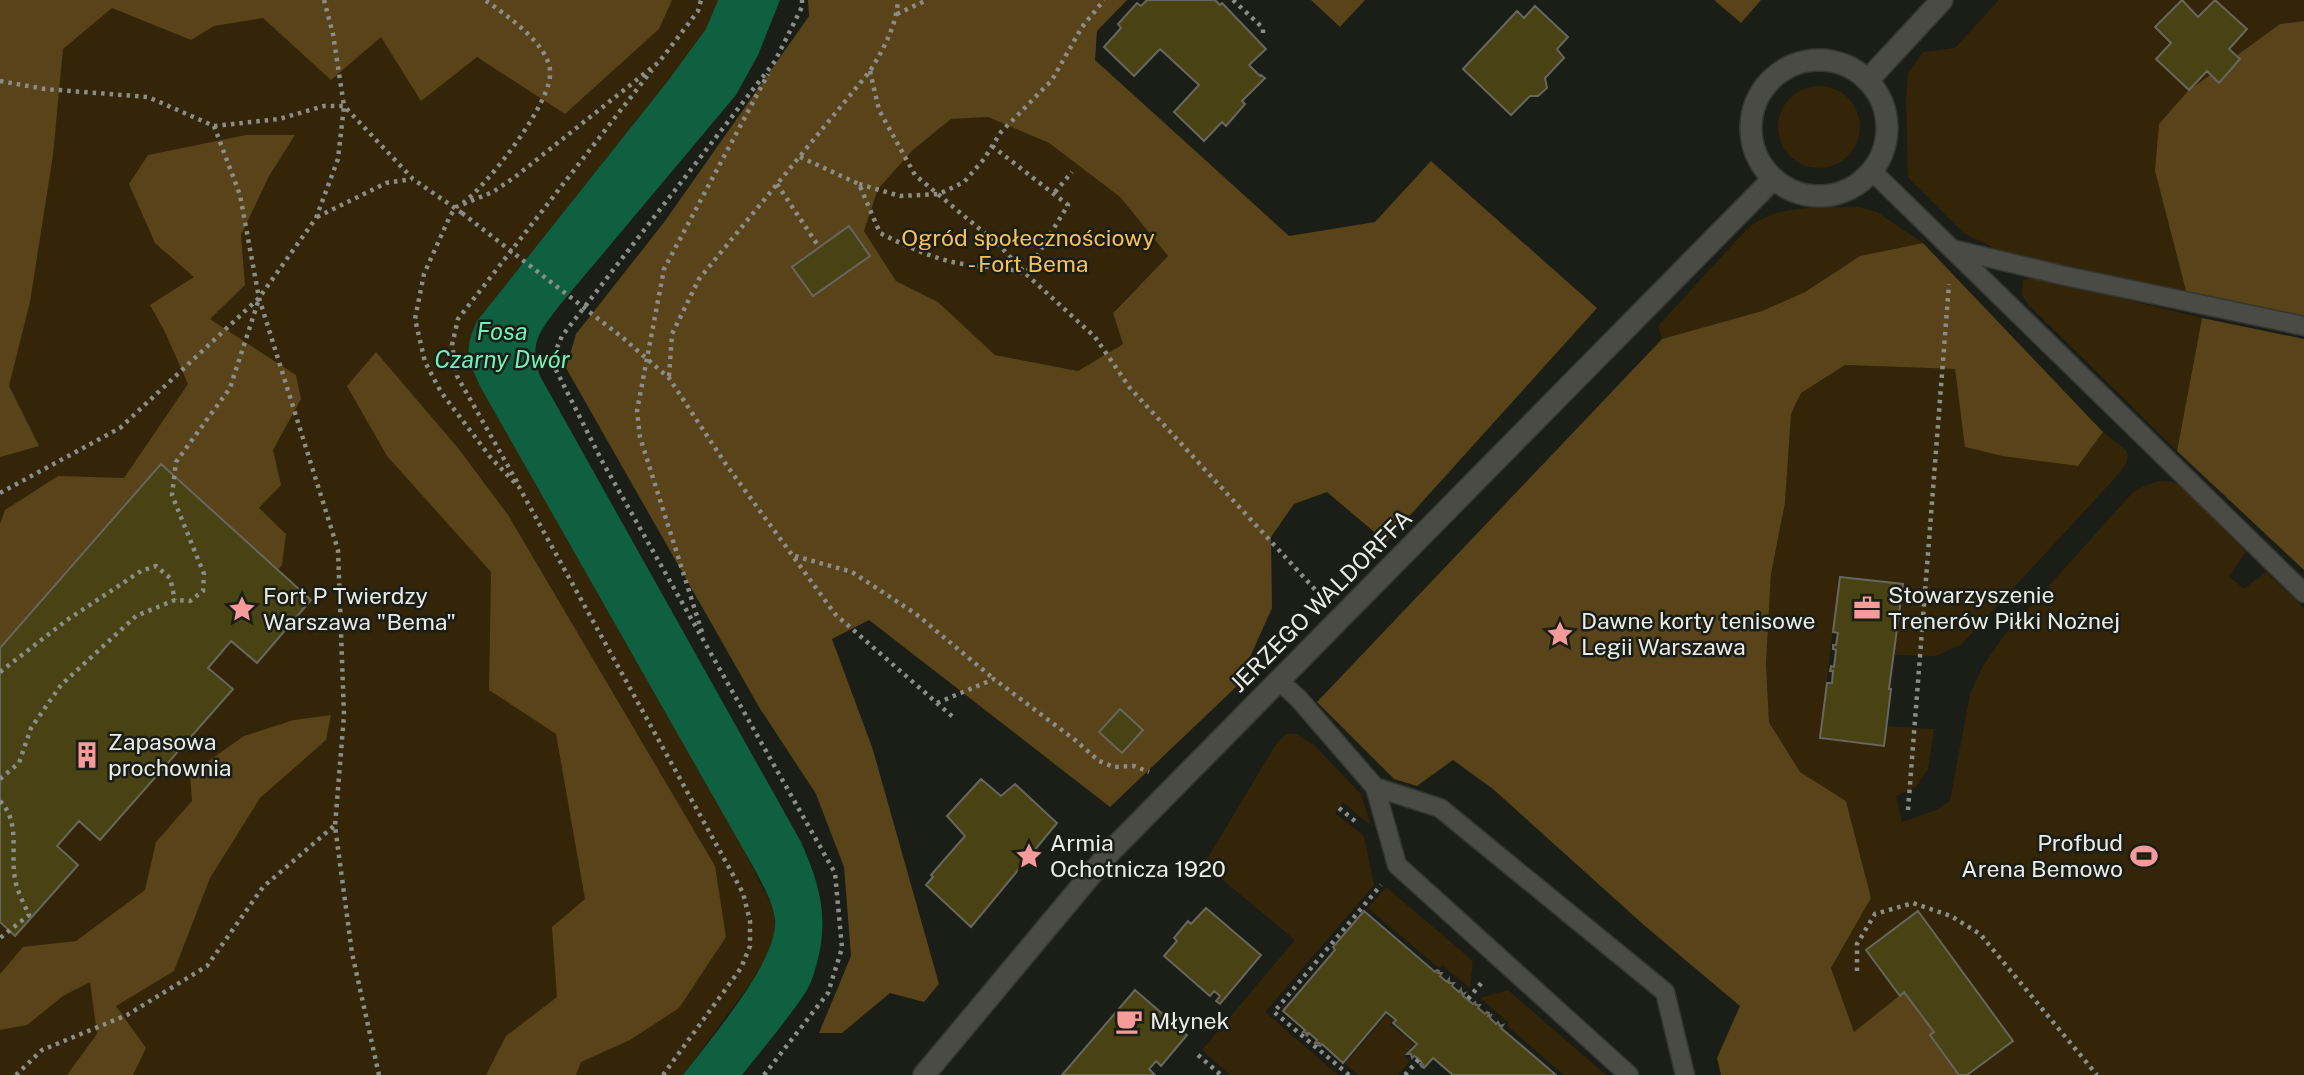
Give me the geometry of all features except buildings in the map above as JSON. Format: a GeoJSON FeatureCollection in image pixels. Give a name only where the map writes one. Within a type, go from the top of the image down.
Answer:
{"type":"FeatureCollection","features":[{"type":"Feature","properties":{"kind":"street"},"geometry":{"type":"LineString","coordinates":[[1868,80],[1942,0]]}},
{"type":"Feature","properties":{"kind":"street"},"geometry":{"type":"LineString","coordinates":[[1805,60],[1828,60],[1850,66],[1868,80],[1880,96],[1888,135],[1882,154],[1872,171],[1856,186],[1835,195],[1813,197],[1792,191],[1773,179],[1759,163],[1752,143],[1750,122],[1756,101],[1767,83],[1784,68],[1805,60]]}},
{"type":"Feature","properties":{"kind":"street","name":"JERZEGO WALDORFFA"},"geometry":{"type":"LineString","coordinates":[[923,1075],[1110,852],[1773,179]]}},
{"type":"Feature","properties":{"kind":"lane"},"geometry":{"type":"LineString","coordinates":[[1872,171],[2304,593]]}},
{"type":"Feature","properties":{"kind":"lane"},"geometry":{"type":"LineString","coordinates":[[1952,249],[2061,275],[2304,326]]}},
{"type":"Feature","properties":{"kind":"lane"},"geometry":{"type":"LineString","coordinates":[[1279,681],[1298,698],[1375,787],[1397,865],[1629,1075]]}},
{"type":"Feature","properties":{"kind":"lane"},"geometry":{"type":"LineString","coordinates":[[1375,787],[1440,808],[1665,992],[1685,1075]]}},
{"type":"Feature","properties":{"kind":"path"},"geometry":{"type":"LineString","coordinates":[[0,493],[120,428],[259,298],[316,218],[338,159],[344,106],[333,34],[324,0]]}},
{"type":"Feature","properties":{"kind":"path"},"geometry":{"type":"LineString","coordinates":[[485,0],[539,44],[550,68],[549,88],[531,120],[478,192],[456,207],[450,216],[424,274],[415,319],[425,362],[441,392],[491,458],[519,487]]}},
{"type":"Feature","properties":{"kind":"path"},"geometry":{"type":"LineString","coordinates":[[663,1075],[741,968],[750,946],[750,921],[743,893],[457,376],[452,345],[458,319],[698,11],[701,0]]}},
{"type":"Feature","properties":{"kind":"path"},"geometry":{"type":"LineString","coordinates":[[705,642],[640,436],[637,411],[664,269],[775,61],[802,7],[802,0]]}},
{"type":"Feature","properties":{"kind":"path"},"geometry":{"type":"LineString","coordinates":[[669,378],[672,334],[699,279],[870,71],[886,44],[897,14],[898,0]]}},
{"type":"Feature","properties":{"kind":"path"},"geometry":{"type":"LineString","coordinates":[[897,14],[927,0]]}},
{"type":"Feature","properties":{"kind":"path"},"geometry":{"type":"LineString","coordinates":[[800,157],[859,184],[900,196],[939,194],[964,182],[1001,132],[1052,80],[1082,27],[1104,0]]}},
{"type":"Feature","properties":{"kind":"path"},"geometry":{"type":"LineString","coordinates":[[1233,0],[1263,28],[1263,38]]}},
{"type":"Feature","properties":{"kind":"path"},"geometry":{"type":"LineString","coordinates":[[764,1075],[828,993],[842,948],[835,873],[602,461],[555,368],[556,350],[562,336],[775,61]]}},
{"type":"Feature","properties":{"kind":"path"},"geometry":{"type":"LineString","coordinates":[[456,207],[493,192],[515,177],[659,62]]}},
{"type":"Feature","properties":{"kind":"path"},"geometry":{"type":"LineString","coordinates":[[870,71],[879,110],[915,175],[1000,246],[1026,274],[1095,337],[1130,388],[1302,577],[1342,617]]}},
{"type":"Feature","properties":{"kind":"path"},"geometry":{"type":"LineString","coordinates":[[0,81],[46,89],[148,97],[214,126],[279,119],[324,106],[344,106],[412,179],[456,207],[623,338],[669,378],[725,463],[835,614],[953,717]]}},
{"type":"Feature","properties":{"kind":"path"},"geometry":{"type":"LineString","coordinates":[[214,126],[240,195],[259,298],[338,550],[344,715],[335,826],[352,953],[379,1075]]}},
{"type":"Feature","properties":{"kind":"path"},"geometry":{"type":"LineString","coordinates":[[992,146],[1055,192],[1068,205],[1026,274]]}},
{"type":"Feature","properties":{"kind":"path"},"geometry":{"type":"LineString","coordinates":[[1055,192],[1072,172]]}},
{"type":"Feature","properties":{"kind":"path"},"geometry":{"type":"LineString","coordinates":[[316,218],[386,183],[412,179]]}},
{"type":"Feature","properties":{"kind":"path"},"geometry":{"type":"LineString","coordinates":[[777,184],[820,247]]}},
{"type":"Feature","properties":{"kind":"path"},"geometry":{"type":"LineString","coordinates":[[859,184],[880,233],[921,252],[961,264],[1014,270],[1026,274]]}},
{"type":"Feature","properties":{"kind":"path"},"geometry":{"type":"LineString","coordinates":[[1908,810],[1952,249]]}},
{"type":"Feature","properties":{"kind":"path"},"geometry":{"type":"LineString","coordinates":[[0,779],[19,762],[31,728],[61,685],[136,616],[175,600],[190,601],[203,591],[204,574],[172,495],[176,462],[230,388],[259,298]]}},
{"type":"Feature","properties":{"kind":"path"},"geometry":{"type":"LineString","coordinates":[[794,556],[852,572],[916,614],[994,680],[1099,761],[1114,767],[1134,766],[1152,773],[1170,791]]}},
{"type":"Feature","properties":{"kind":"path"},"geometry":{"type":"LineString","coordinates":[[0,672],[67,620],[141,571],[156,566],[170,578],[175,600]]}},
{"type":"Feature","properties":{"kind":"path"},"geometry":{"type":"LineString","coordinates":[[937,703],[994,680]]}},
{"type":"Feature","properties":{"kind":"path"},"geometry":{"type":"LineString","coordinates":[[0,801],[8,810],[15,834],[12,859],[15,883],[29,915],[0,938]]}},
{"type":"Feature","properties":{"kind":"path"},"geometry":{"type":"LineString","coordinates":[[1339,808],[1358,824]]}},
{"type":"Feature","properties":{"kind":"path"},"geometry":{"type":"LineString","coordinates":[[16,1075],[42,1050],[127,1015],[207,967],[263,887],[335,826]]}},
{"type":"Feature","properties":{"kind":"path"},"geometry":{"type":"LineString","coordinates":[[1349,1075],[1274,1012],[1382,885],[1379,877]]}},
{"type":"Feature","properties":{"kind":"path"},"geometry":{"type":"LineString","coordinates":[[1857,971],[1857,944],[1875,914],[1913,903],[1951,916],[1980,934],[2097,1075]]}},
{"type":"Feature","properties":{"kind":"path"},"geometry":{"type":"LineString","coordinates":[[1198,1055],[1221,1075]]}},
{"type":"Feature","properties":{"kind":"path"},"geometry":{"type":"LineString","coordinates":[[1405,1075],[1419,1059]]}},
{"type":"Feature","properties":{"kind":"green space"},"geometry":{"type":"Polygon","coordinates":[[[0,0],[718,0],[707,29],[477,321],[772,906],[775,935],[770,950],[750,984],[683,1075],[0,1075],[0,0]]]}},
{"type":"Feature","properties":{"kind":"green space"},"geometry":{"type":"Polygon","coordinates":[[[1999,0],[2304,0],[2304,21],[2280,24],[2155,171],[2186,291],[2002,252],[1964,233],[1908,177],[1908,73],[1923,52],[1955,48],[1999,0]]]}},
{"type":"Feature","properties":{"kind":"green space"},"geometry":{"type":"Polygon","coordinates":[[[1819,86],[1842,93],[1848,98],[1853,104],[1860,127],[1853,150],[1848,156],[1842,161],[1819,168],[1796,161],[1790,156],[1785,150],[1778,127],[1785,104],[1790,98],[1796,93],[1819,86]]]}},
{"type":"Feature","properties":{"kind":"green space","name":"Ogród społecznościowy - Fort Bema"},"geometry":{"type":"Polygon","coordinates":[[[988,117],[1049,143],[1120,197],[1168,256],[1113,312],[1123,344],[1078,371],[995,355],[938,302],[896,281],[864,231],[878,189],[913,150],[951,119],[988,117]]]}},
{"type":"Feature","properties":{"kind":"green space"},"geometry":{"type":"Polygon","coordinates":[[[1858,207],[1877,212],[1923,243],[1860,256],[1805,292],[1762,311],[1662,339],[1658,326],[1747,229],[1772,215],[1786,211],[1858,207]]]}},
{"type":"Feature","properties":{"kind":"green space"},"geometry":{"type":"Polygon","coordinates":[[[2035,277],[2202,318],[2177,451],[2027,303],[2022,295],[2023,280],[2035,277]]]}},
{"type":"Feature","properties":{"kind":"green space"},"geometry":{"type":"Polygon","coordinates":[[[1845,365],[1955,369],[1966,447],[2002,456],[2078,466],[2103,432],[2126,450],[2128,455],[2126,464],[2115,478],[1961,645],[1936,656],[1894,655],[1901,584],[1839,578],[1820,737],[1883,746],[1886,726],[1934,729],[1928,769],[1916,787],[1896,796],[1902,822],[1936,810],[1950,801],[1970,694],[1983,666],[2003,637],[2133,492],[2162,481],[2180,485],[2246,552],[2229,576],[2244,589],[2266,572],[2304,608],[2304,1075],[1967,1075],[2013,1041],[1917,911],[1866,950],[1900,996],[1854,1032],[1831,968],[1871,898],[1846,801],[1800,772],[1769,722],[1766,663],[1771,574],[1785,503],[1791,414],[1801,393],[1845,365]]]}},
{"type":"Feature","properties":{"kind":"green space"},"geometry":{"type":"Polygon","coordinates":[[[1286,734],[1296,734],[1314,745],[1361,794],[1371,826],[1343,802],[1335,813],[1364,836],[1374,885],[1265,1012],[1338,1075],[1230,1075],[1202,1050],[1295,940],[1178,843],[1204,864],[1276,744],[1286,734]]]}},
{"type":"Feature","properties":{"kind":"green space"},"geometry":{"type":"Polygon","coordinates":[[[1386,887],[1473,961],[1470,988],[1442,965],[1439,968],[1368,908],[1386,887]]]}},
{"type":"Feature","properties":{"kind":"green space"},"geometry":{"type":"Polygon","coordinates":[[[1508,990],[1606,1075],[1564,1075],[1507,1026],[1509,1023],[1480,998],[1508,990]]]}},
{"type":"Feature","properties":{"kind":"green space"},"geometry":{"type":"Polygon","coordinates":[[[1386,1015],[1393,1020],[1390,1024],[1414,1044],[1404,1056],[1410,1061],[1398,1075],[1358,1075],[1345,1064],[1386,1015]]]}},
{"type":"Feature","properties":{"kind":"shaded area"},"geometry":{"type":"Polygon","coordinates":[[[0,0],[672,0],[659,29],[565,114],[477,57],[421,101],[381,37],[331,80],[263,18],[214,26],[191,40],[112,8],[63,49],[53,155],[30,302],[9,386],[39,446],[0,457],[0,0]]]}},
{"type":"Feature","properties":{"kind":"shaded area"},"geometry":{"type":"Polygon","coordinates":[[[808,0],[1127,0],[1097,31],[1095,60],[1289,236],[1375,222],[1431,161],[1597,308],[1386,542],[1327,492],[1294,504],[1271,537],[1272,608],[1237,686],[1110,807],[869,620],[832,639],[873,750],[939,984],[924,1002],[890,993],[842,1033],[819,1033],[851,956],[844,867],[816,794],[759,707],[566,368],[576,334],[665,221],[809,16],[808,0]],[[988,117],[951,119],[913,150],[878,189],[864,231],[896,281],[938,302],[995,355],[1078,371],[1123,344],[1113,313],[1168,256],[1120,197],[1049,143],[988,117]]]}},
{"type":"Feature","properties":{"kind":"shaded area"},"geometry":{"type":"Polygon","coordinates":[[[1311,0],[1365,0],[1340,27],[1311,0]]]}},
{"type":"Feature","properties":{"kind":"shaded area"},"geometry":{"type":"Polygon","coordinates":[[[1714,0],[1761,0],[1741,23],[1714,0]]]}},
{"type":"Feature","properties":{"kind":"shaded area"},"geometry":{"type":"Polygon","coordinates":[[[2304,21],[2304,318],[2186,291],[2155,171],[2159,124],[2188,91],[2280,24],[2304,21]]]}},
{"type":"Feature","properties":{"kind":"shaded area"},"geometry":{"type":"Polygon","coordinates":[[[246,135],[295,135],[269,176],[241,235],[245,285],[210,319],[296,375],[301,399],[273,450],[281,485],[259,508],[286,534],[282,565],[254,597],[0,687],[0,524],[5,510],[58,476],[124,478],[188,384],[150,305],[194,277],[155,243],[129,184],[148,155],[246,135]]]}},
{"type":"Feature","properties":{"kind":"shaded area"},"geometry":{"type":"Polygon","coordinates":[[[1923,243],[2103,432],[2078,466],[2002,456],[1965,447],[1955,369],[1845,365],[1801,393],[1791,414],[1785,503],[1771,574],[1766,663],[1769,722],[1800,772],[1846,801],[1871,898],[1831,968],[1854,1032],[1904,992],[1934,1032],[1930,1036],[1959,1075],[1721,1075],[1717,1058],[1740,1006],[1645,926],[1493,789],[1453,760],[1417,786],[1394,779],[1317,702],[1662,339],[1762,311],[1805,292],[1860,256],[1923,243]]]}},
{"type":"Feature","properties":{"kind":"shaded area"},"geometry":{"type":"Polygon","coordinates":[[[2202,318],[2304,339],[2304,570],[2177,451],[2202,318]]]}},
{"type":"Feature","properties":{"kind":"shaded area"},"geometry":{"type":"Polygon","coordinates":[[[376,352],[458,448],[508,515],[715,866],[726,937],[679,1008],[630,1040],[581,1062],[576,1075],[486,1075],[506,1036],[557,997],[552,927],[585,899],[556,734],[489,690],[491,572],[387,456],[347,386],[376,352]]]}},
{"type":"Feature","properties":{"kind":"shaded area"},"geometry":{"type":"Polygon","coordinates":[[[331,715],[326,740],[260,798],[210,878],[174,971],[116,1006],[146,1048],[133,1075],[67,1075],[97,1034],[90,982],[63,996],[27,1025],[0,1030],[0,974],[23,947],[76,941],[145,890],[156,842],[192,801],[190,774],[244,736],[294,720],[331,715]]]}},
{"type":"Feature","properties":{"kind":"water","name":"Fosa Czarny Dwór"},"geometry":{"type":"Polygon","coordinates":[[[718,0],[780,0],[758,55],[736,95],[559,306],[541,331],[536,346],[540,376],[801,842],[821,901],[821,946],[812,979],[774,1035],[742,1075],[683,1075],[740,1000],[766,956],[773,937],[775,920],[772,907],[755,870],[481,388],[470,362],[469,348],[477,321],[667,82],[706,29],[718,0]]]}},
{"type":"Feature","properties":{"kind":"place","name":"Stowarzyszenie Trenerów Piłki Nożnej"},"geometry":{"type":"Point","coordinates":[1867,608]}},
{"type":"Feature","properties":{"kind":"place","name":"Fort P Twierdzy Warszawa \"Bema\""},"geometry":{"type":"Point","coordinates":[242,609]}},
{"type":"Feature","properties":{"kind":"place","name":"Dawne korty tenisowe Legii Warszawa"},"geometry":{"type":"Point","coordinates":[1560,634]}},
{"type":"Feature","properties":{"kind":"place","name":"Zapasowa prochownia"},"geometry":{"type":"Point","coordinates":[87,755]}},
{"type":"Feature","properties":{"kind":"place","name":"Armia Ochotnicza 1920"},"geometry":{"type":"Point","coordinates":[1029,856]}},
{"type":"Feature","properties":{"kind":"place","name":"Profbud Arena Bemowo"},"geometry":{"type":"Point","coordinates":[2144,856]}},
{"type":"Feature","properties":{"kind":"place","name":"Młynek"},"geometry":{"type":"Point","coordinates":[1129,1021]}}]}
